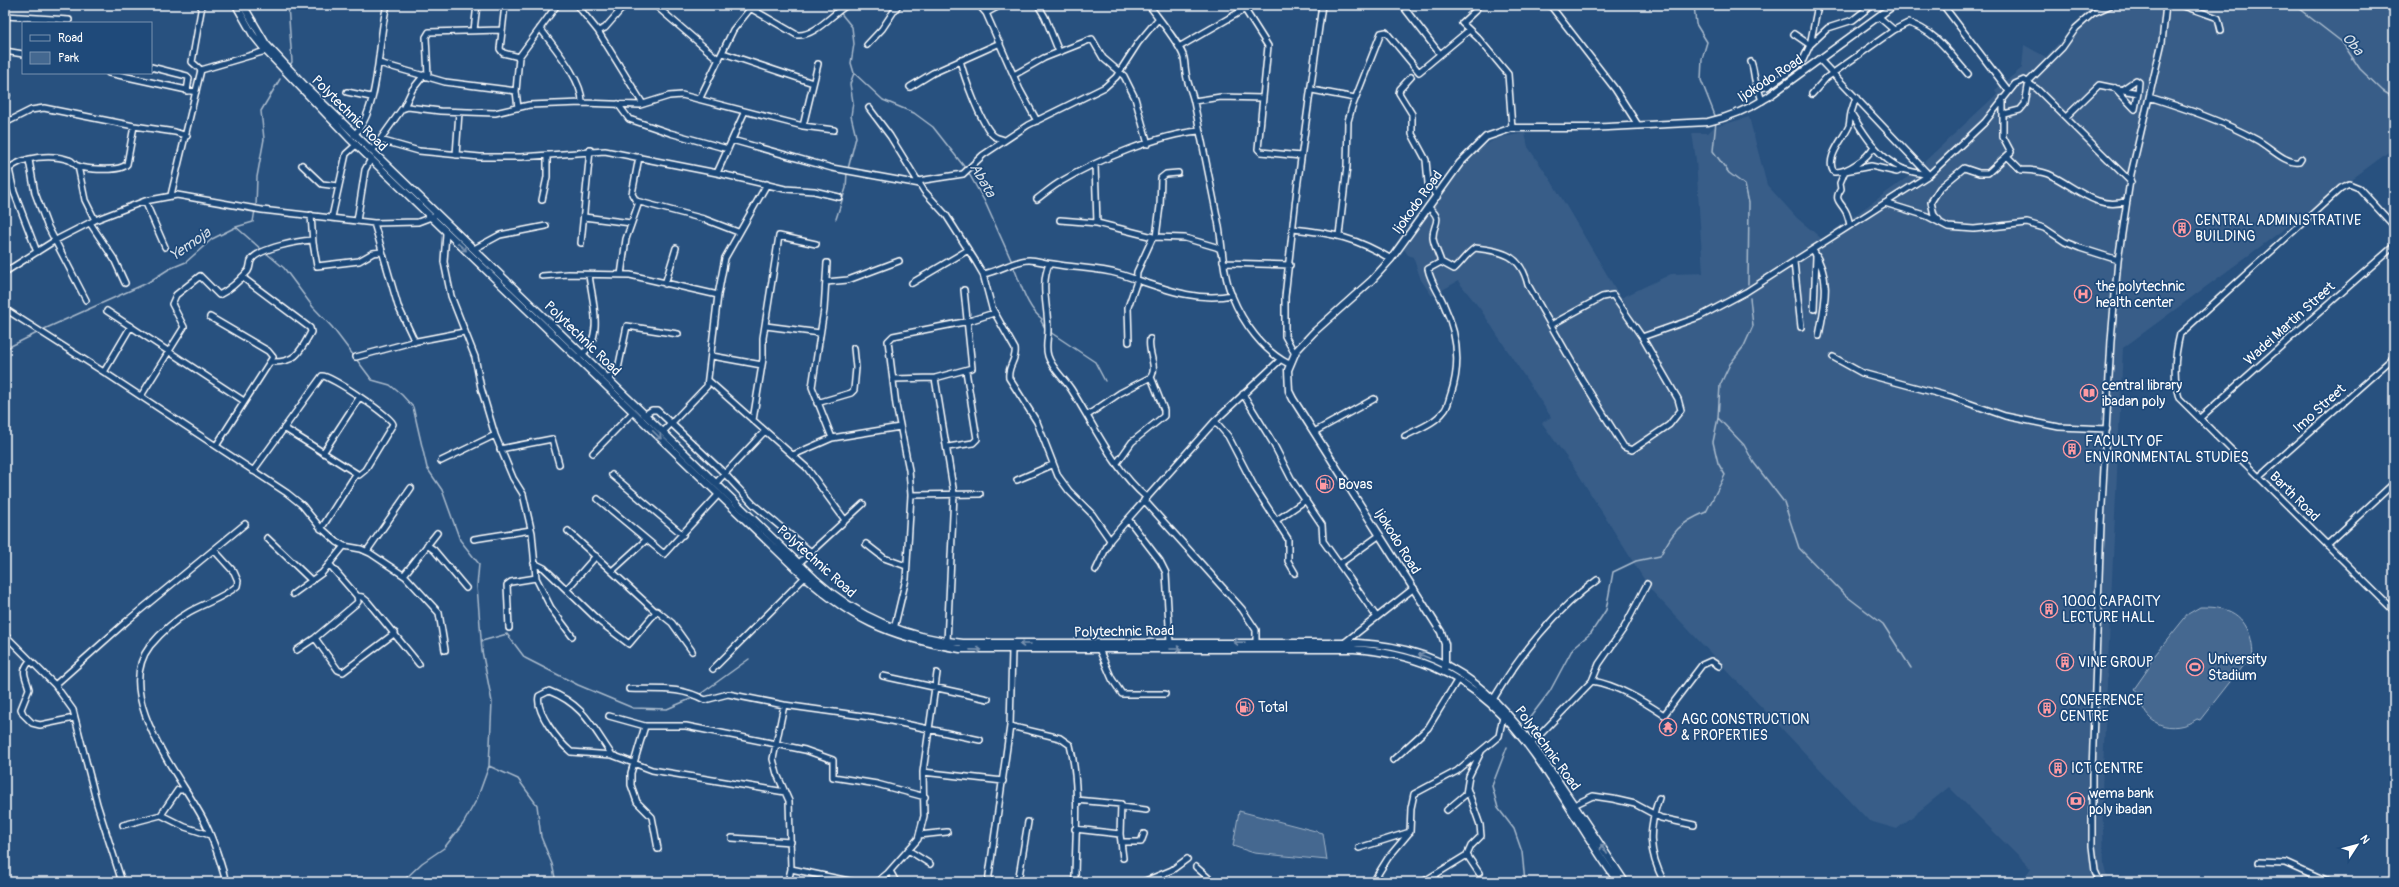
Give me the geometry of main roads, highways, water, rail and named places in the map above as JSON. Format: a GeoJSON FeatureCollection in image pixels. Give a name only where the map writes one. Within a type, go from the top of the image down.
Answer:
{"type":"FeatureCollection","features":[{"type":"Feature","properties":{"kind":"main road","name":"Polytechnic Road"},"geometry":{"type":"LineString","coordinates":[[236,5],[253,35],[435,216],[446,233],[633,412],[695,467],[716,483],[839,600],[865,616],[894,629],[947,642],[1008,648],[1354,649],[1407,656],[1438,665]]}},
{"type":"Feature","properties":{"kind":"main road","name":"Polytechnic Road"},"geometry":{"type":"LineString","coordinates":[[243,5],[268,50],[356,145],[474,249],[581,355],[664,432],[720,494],[805,577],[848,612],[892,633],[930,645],[960,650],[1170,643],[1372,643],[1396,647],[1473,681],[1494,698],[1532,743],[1625,882]]}},
{"type":"Feature","properties":{"kind":"main road","name":"Ijokodo Road"},"geometry":{"type":"LineString","coordinates":[[1444,668],[1445,650],[1441,632],[1314,432],[1290,391],[1289,364],[1295,354],[1305,340],[1358,294],[1391,259],[1460,163],[1476,145],[1493,134],[1512,128],[1581,128],[1708,122],[1723,119],[1762,101],[1879,17],[1893,5]]}},
{"type":"Feature","properties":{"kind":"main road"},"geometry":{"type":"LineString","coordinates":[[1438,665],[1445,650]]}},
{"type":"Feature","properties":{"kind":"main road","name":"Polytechnic Road"},"geometry":{"type":"LineString","coordinates":[[1444,668],[1477,691],[1516,729],[1618,882]]}},
{"type":"Feature","properties":{"kind":"waterway","name":"Yemoja"},"geometry":{"type":"LineString","coordinates":[[288,5],[292,62],[290,65]]}},
{"type":"Feature","properties":{"kind":"waterway","name":"Abata"},"geometry":{"type":"LineString","coordinates":[[834,5],[852,27],[854,44],[851,63],[854,73],[883,100],[914,113],[933,127],[966,169]]}},
{"type":"Feature","properties":{"kind":"waterway"},"geometry":{"type":"LineString","coordinates":[[1694,5],[1696,24],[1707,42],[1702,59],[1701,80],[1716,118]]}},
{"type":"Feature","properties":{"kind":"waterway","name":"Oba"},"geometry":{"type":"LineString","coordinates":[[2294,5],[2342,42],[2360,69],[2383,91],[2394,98]]}},
{"type":"Feature","properties":{"kind":"waterway"},"geometry":{"type":"LineString","coordinates":[[848,169],[856,137],[851,116],[853,102],[850,84],[854,73]]}},
{"type":"Feature","properties":{"kind":"waterway","name":"Yemoja"},"geometry":{"type":"LineString","coordinates":[[256,207],[257,177],[264,139],[261,111],[280,79]]}},
{"type":"Feature","properties":{"kind":"waterway"},"geometry":{"type":"LineString","coordinates":[[1716,121],[1713,151],[1729,173],[1745,185],[1749,203],[1748,284]]}},
{"type":"Feature","properties":{"kind":"waterway","name":"Abata"},"geometry":{"type":"LineString","coordinates":[[968,172],[985,202],[1012,262]]}},
{"type":"Feature","properties":{"kind":"waterway"},"geometry":{"type":"LineString","coordinates":[[836,219],[846,188],[847,173]]}},
{"type":"Feature","properties":{"kind":"waterway","name":"Yemoja"},"geometry":{"type":"LineString","coordinates":[[42,330],[147,283],[169,269],[186,262],[212,239],[236,227],[253,222],[255,210]]}},
{"type":"Feature","properties":{"kind":"waterway"},"geometry":{"type":"LineString","coordinates":[[236,227],[262,250]]}},
{"type":"Feature","properties":{"kind":"waterway"},"geometry":{"type":"LineString","coordinates":[[265,252],[284,268],[313,307],[332,327],[372,380],[390,385],[413,407],[427,468],[442,490],[460,540],[479,564],[477,586],[482,651],[492,702],[489,766],[477,799],[463,824],[444,848],[422,863],[402,882]]}},
{"type":"Feature","properties":{"kind":"waterway","name":"Abata"},"geometry":{"type":"LineString","coordinates":[[1013,266],[1024,294],[1036,314],[1042,319],[1041,321],[1046,330]]}},
{"type":"Feature","properties":{"kind":"waterway"},"geometry":{"type":"LineString","coordinates":[[1528,720],[1550,691],[1573,648],[1591,633],[1606,610],[1613,572],[1636,561],[1660,556],[1673,534],[1683,524],[1706,512],[1725,475],[1718,463],[1713,442],[1718,418],[1720,385],[1730,364],[1744,346],[1753,326],[1750,298]]}},
{"type":"Feature","properties":{"kind":"waterway","name":"Yemoja"},"geometry":{"type":"LineString","coordinates":[[5,349],[39,332]]}},
{"type":"Feature","properties":{"kind":"waterway","name":"Abata"},"geometry":{"type":"LineString","coordinates":[[1050,332],[1095,362],[1105,381]]}},
{"type":"Feature","properties":{"kind":"waterway"},"geometry":{"type":"LineString","coordinates":[[1718,418],[1744,445],[1754,463],[1784,502],[1799,548],[1845,595],[1883,624],[1911,668]]}},
{"type":"Feature","properties":{"kind":"waterway"},"geometry":{"type":"LineString","coordinates":[[482,641],[507,634],[525,658],[578,685],[633,708],[667,709],[695,697]]}},
{"type":"Feature","properties":{"kind":"waterway"},"geometry":{"type":"LineString","coordinates":[[699,695],[749,659]]}},
{"type":"Feature","properties":{"kind":"waterway"},"geometry":{"type":"LineString","coordinates":[[1507,747],[1492,786],[1498,808],[1514,829],[1522,852],[1525,882]]}},
{"type":"Feature","properties":{"kind":"waterway"},"geometry":{"type":"LineString","coordinates":[[489,766],[518,779],[537,805],[541,837],[552,864],[556,882]]}},
{"type":"Feature","properties":{"kind":"place","name":"CENTRAL ADMINISTRATIVE BUILDING"},"geometry":{"type":"Point","coordinates":[2182,228]}},
{"type":"Feature","properties":{"kind":"place","name":"the polytechnic health center"},"geometry":{"type":"Point","coordinates":[2083,294]}},
{"type":"Feature","properties":{"kind":"place","name":"central library ibadan poly"},"geometry":{"type":"Point","coordinates":[2089,393]}},
{"type":"Feature","properties":{"kind":"place","name":"FACULTY OF ENVIRONMENTAL STUDIES"},"geometry":{"type":"Point","coordinates":[2072,449]}},
{"type":"Feature","properties":{"kind":"place","name":"Bovas"},"geometry":{"type":"Point","coordinates":[1325,484]}},
{"type":"Feature","properties":{"kind":"place","name":"1000 CAPACITY LECTURE HALL"},"geometry":{"type":"Point","coordinates":[2049,609]}},
{"type":"Feature","properties":{"kind":"place","name":"VINE GROUP"},"geometry":{"type":"Point","coordinates":[2065,662]}},
{"type":"Feature","properties":{"kind":"place","name":"University Stadium"},"geometry":{"type":"Point","coordinates":[2195,667]}},
{"type":"Feature","properties":{"kind":"place","name":"Total"},"geometry":{"type":"Point","coordinates":[1245,707]}},
{"type":"Feature","properties":{"kind":"place","name":"CONFERENCE CENTRE"},"geometry":{"type":"Point","coordinates":[2047,708]}},
{"type":"Feature","properties":{"kind":"place","name":"AGC CONSTRUCTION & PROPERTIES"},"geometry":{"type":"Point","coordinates":[1668,727]}},
{"type":"Feature","properties":{"kind":"place","name":"ICT CENTRE"},"geometry":{"type":"Point","coordinates":[2058,768]}},
{"type":"Feature","properties":{"kind":"place","name":"wema bank poly ibadan"},"geometry":{"type":"Point","coordinates":[2076,801]}}]}
